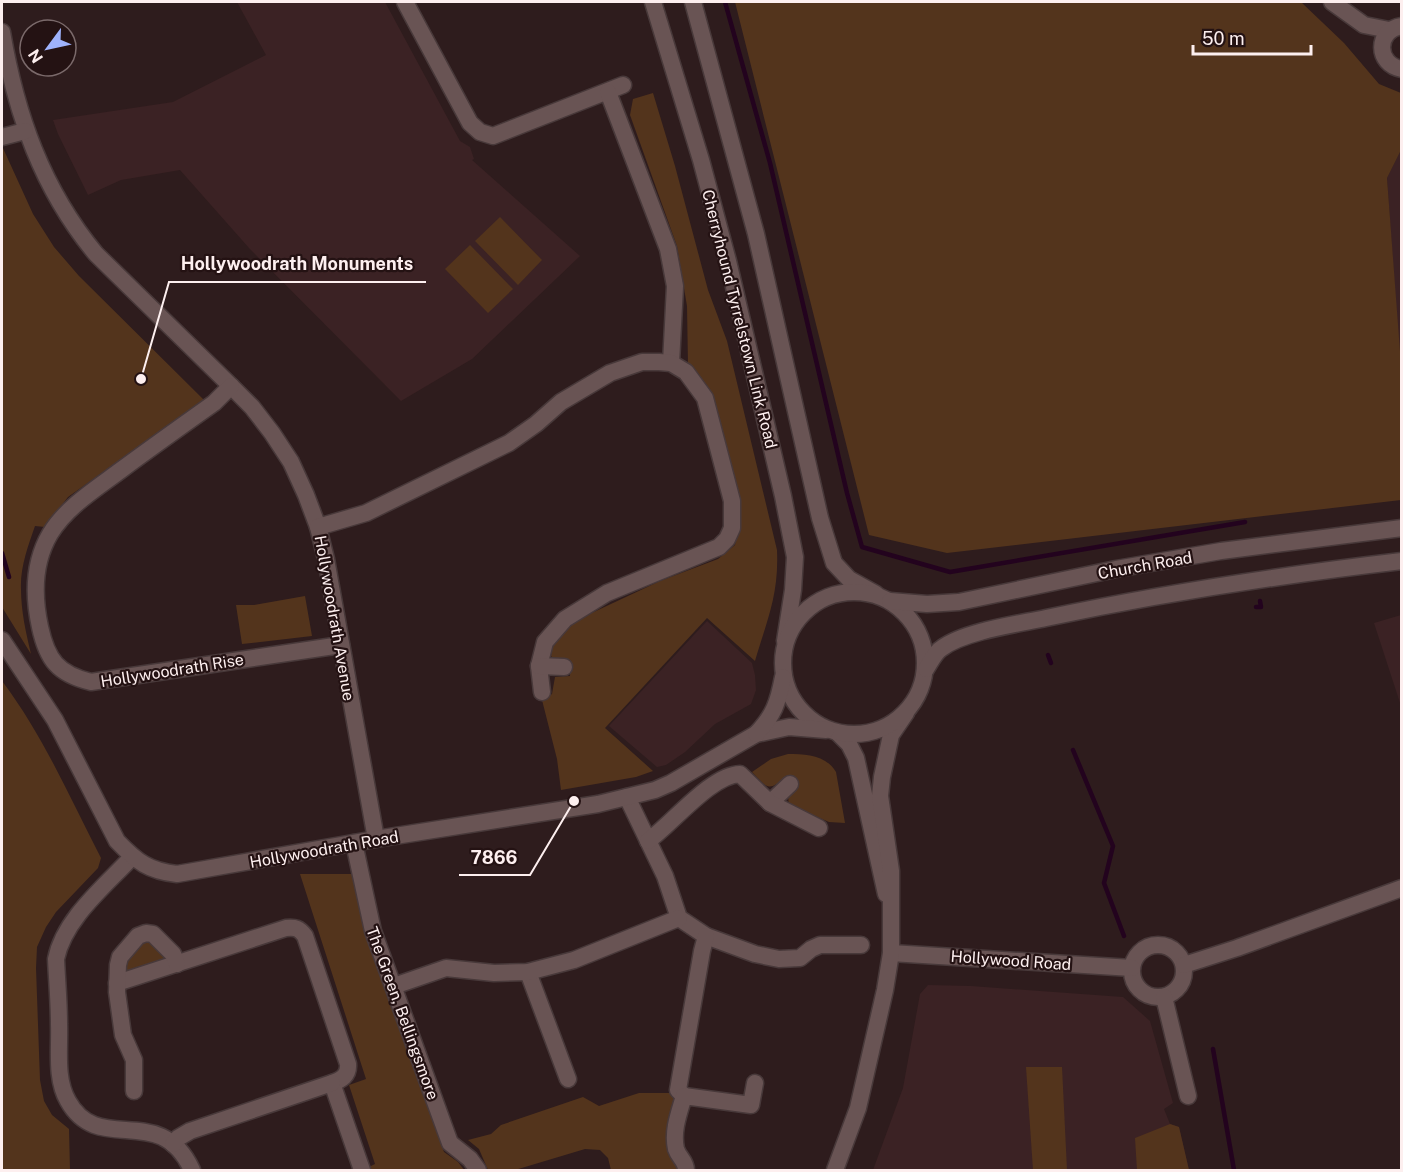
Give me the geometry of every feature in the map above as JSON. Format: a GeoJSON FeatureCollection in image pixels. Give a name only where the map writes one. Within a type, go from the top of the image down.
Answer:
{"type":"FeatureCollection","features":[{"type":"Feature","properties":{"kind":"street"},"geometry":{"type":"LineString","coordinates":[[406,2],[470,123],[480,132],[494,136],[616,88],[668,249],[675,286],[671,363]]}},
{"type":"Feature","properties":{"kind":"street","name":"Cherryhound Tyrrelstown Link Road"},"geometry":{"type":"LineString","coordinates":[[653,2],[702,160],[783,496],[795,557],[793,590],[785,641]]}},
{"type":"Feature","properties":{"kind":"street","name":"Cherryhound Tyrrelstown Link Road"},"geometry":{"type":"LineString","coordinates":[[693,2],[756,234],[818,507],[834,563],[849,579],[883,597]]}},
{"type":"Feature","properties":{"kind":"street"},"geometry":{"type":"LineString","coordinates":[[1332,2],[1367,25],[1395,28]]}},
{"type":"Feature","properties":{"kind":"street"},"geometry":{"type":"LineString","coordinates":[[1367,25],[1391,66],[1401,69]]}},
{"type":"Feature","properties":{"kind":"street"},"geometry":{"type":"LineString","coordinates":[[1382,54],[1382,42],[1395,28]]}},
{"type":"Feature","properties":{"kind":"street","name":"Hollywoodrath Avenue"},"geometry":{"type":"LineString","coordinates":[[2,32],[5,59],[25,131],[58,201],[78,233],[96,254],[252,407],[291,462],[318,527],[376,839]]}},
{"type":"Feature","properties":{"kind":"street"},"geometry":{"type":"LineString","coordinates":[[2,137],[25,131]]}},
{"type":"Feature","properties":{"kind":"street"},"geometry":{"type":"LineString","coordinates":[[318,527],[366,513],[498,448],[536,424],[561,402],[610,373],[642,362],[671,363],[686,372],[705,398],[732,501],[732,528],[727,539],[719,547],[607,593],[565,619],[545,642],[538,666],[542,692]]}},
{"type":"Feature","properties":{"kind":"street","name":"Hollywoodrath Rise"},"geometry":{"type":"LineString","coordinates":[[231,386],[214,403],[88,494],[63,517],[50,534],[38,566],[34,585],[35,606],[49,657],[61,670],[74,678],[91,682],[341,645]]}},
{"type":"Feature","properties":{"kind":"street","name":"Church Road"},"geometry":{"type":"LineString","coordinates":[[883,597],[927,604],[959,602],[1116,569],[1221,551],[1401,528]]}},
{"type":"Feature","properties":{"kind":"street","name":"Church Road"},"geometry":{"type":"LineString","coordinates":[[926,669],[940,648],[961,638],[1019,623],[1141,597],[1401,561]]}},
{"type":"Feature","properties":{"kind":"street"},"geometry":{"type":"LineString","coordinates":[[835,1170],[858,1108],[885,990],[891,953],[891,871],[880,796],[882,777],[891,735],[919,693],[926,669],[924,649],[918,630],[906,613],[883,597],[854,591],[831,594],[811,605],[795,621],[785,641],[783,675],[786,687],[797,707],[815,724],[832,731],[849,744],[856,758],[890,909]]}},
{"type":"Feature","properties":{"kind":"street","name":"Hollywoodrath Road"},"geometry":{"type":"LineString","coordinates":[[2,642],[55,720],[117,841],[132,857],[145,866],[160,872],[177,874],[376,839],[562,811],[627,797],[671,783],[756,734],[770,719],[776,707],[783,675]]}},
{"type":"Feature","properties":{"kind":"street"},"geometry":{"type":"LineString","coordinates":[[538,666],[564,667]]}},
{"type":"Feature","properties":{"kind":"street"},"geometry":{"type":"LineString","coordinates":[[832,731],[862,734],[886,728],[906,713]]}},
{"type":"Feature","properties":{"kind":"street","name":"Hollywoodrath Road"},"geometry":{"type":"LineString","coordinates":[[756,734],[789,727],[832,731]]}},
{"type":"Feature","properties":{"kind":"street"},"geometry":{"type":"LineString","coordinates":[[648,841],[708,788],[730,774],[740,774],[770,803],[819,828]]}},
{"type":"Feature","properties":{"kind":"street"},"geometry":{"type":"LineString","coordinates":[[770,803],[790,784]]}},
{"type":"Feature","properties":{"kind":"street"},"geometry":{"type":"LineString","coordinates":[[627,797],[665,876],[679,918],[706,936],[755,954],[779,959],[800,958],[820,945],[861,945]]}},
{"type":"Feature","properties":{"kind":"street","name":"The Green, Bellingsmore"},"geometry":{"type":"LineString","coordinates":[[354,843],[373,931],[450,1143],[470,1159],[477,1170]]}},
{"type":"Feature","properties":{"kind":"street"},"geometry":{"type":"LineString","coordinates":[[132,857],[77,916],[58,946],[56,959],[61,1081],[68,1101],[78,1114],[93,1125],[111,1130],[145,1131],[161,1135],[186,1158],[192,1170]]}},
{"type":"Feature","properties":{"kind":"street"},"geometry":{"type":"LineString","coordinates":[[1184,965],[1401,888]]}},
{"type":"Feature","properties":{"kind":"street"},"geometry":{"type":"LineString","coordinates":[[394,986],[446,968],[494,973],[528,972],[574,960],[679,918]]}},
{"type":"Feature","properties":{"kind":"street"},"geometry":{"type":"LineString","coordinates":[[117,983],[286,928],[294,927],[301,930],[305,936],[349,1070],[345,1076],[332,1083],[190,1131],[173,1144]]}},
{"type":"Feature","properties":{"kind":"street"},"geometry":{"type":"LineString","coordinates":[[134,1091],[134,1060],[123,1035],[117,983],[120,957],[138,936],[146,933],[153,934],[173,954],[177,964]]}},
{"type":"Feature","properties":{"kind":"street"},"geometry":{"type":"LineString","coordinates":[[706,936],[678,1090],[684,1096],[751,1105],[756,1083]]}},
{"type":"Feature","properties":{"kind":"street"},"geometry":{"type":"LineString","coordinates":[[1157,945],[1173,950],[1180,957],[1184,965],[1184,973],[1178,988],[1164,997],[1147,996],[1140,991],[1132,976],[1132,968],[1140,952],[1157,945]]}},
{"type":"Feature","properties":{"kind":"street","name":"Hollywood Road"},"geometry":{"type":"LineString","coordinates":[[891,953],[1132,968]]}},
{"type":"Feature","properties":{"kind":"street"},"geometry":{"type":"LineString","coordinates":[[528,972],[568,1079]]}},
{"type":"Feature","properties":{"kind":"street"},"geometry":{"type":"LineString","coordinates":[[1164,997],[1188,1096]]}},
{"type":"Feature","properties":{"kind":"street"},"geometry":{"type":"LineString","coordinates":[[332,1083],[362,1170]]}},
{"type":"Feature","properties":{"kind":"street"},"geometry":{"type":"LineString","coordinates":[[684,1096],[675,1126],[675,1140],[677,1152],[686,1163],[686,1170]]}},
{"type":"Feature","properties":{"kind":"shaded area"},"geometry":{"type":"Polygon","coordinates":[[[237,2],[385,2],[460,141],[470,147],[474,159],[472,160],[580,256],[472,359],[401,401],[249,248],[180,170],[121,180],[88,195],[58,134],[53,120],[173,102],[266,55],[237,2]]]}},
{"type":"Feature","properties":{"kind":"shaded area"},"geometry":{"type":"Polygon","coordinates":[[[735,2],[1301,2],[1344,43],[1379,84],[1401,93],[1401,150],[1387,178],[1402,378],[1401,500],[947,553],[869,535],[735,2]]]}},
{"type":"Feature","properties":{"kind":"shaded area"},"geometry":{"type":"Polygon","coordinates":[[[653,93],[708,290],[727,341],[777,550],[776,581],[755,661],[707,618],[605,728],[653,771],[636,777],[561,790],[557,759],[542,700],[552,694],[555,677],[570,676],[570,664],[557,662],[551,656],[553,643],[560,633],[581,618],[660,581],[718,559],[735,545],[740,517],[716,413],[706,384],[688,365],[687,306],[677,246],[630,115],[633,99],[653,93]]]}},
{"type":"Feature","properties":{"kind":"shaded area"},"geometry":{"type":"Polygon","coordinates":[[[2,146],[33,214],[54,247],[79,276],[204,400],[68,497],[45,527],[35,526],[25,557],[21,581],[23,614],[31,654],[2,607],[2,146]]]}},
{"type":"Feature","properties":{"kind":"shaded area"},"geometry":{"type":"Polygon","coordinates":[[[1401,150],[1401,378],[1387,178],[1401,150]]]}},
{"type":"Feature","properties":{"kind":"shaded area"},"geometry":{"type":"Polygon","coordinates":[[[500,217],[542,260],[518,285],[475,241],[500,217]]]}},
{"type":"Feature","properties":{"kind":"shaded area"},"geometry":{"type":"Polygon","coordinates":[[[470,245],[513,289],[488,313],[445,269],[470,245]]]}},
{"type":"Feature","properties":{"kind":"shaded area"},"geometry":{"type":"Polygon","coordinates":[[[305,596],[312,636],[242,644],[236,605],[254,605],[305,596]]]}},
{"type":"Feature","properties":{"kind":"shaded area"},"geometry":{"type":"Polygon","coordinates":[[[1402,615],[1401,706],[1374,623],[1402,615]]]}},
{"type":"Feature","properties":{"kind":"shaded area"},"geometry":{"type":"Polygon","coordinates":[[[707,621],[752,663],[756,690],[751,704],[715,724],[685,752],[666,765],[657,767],[609,726],[707,621]]]}},
{"type":"Feature","properties":{"kind":"shaded area"},"geometry":{"type":"Polygon","coordinates":[[[2,681],[43,745],[101,858],[98,868],[56,912],[37,947],[40,1080],[44,1101],[52,1115],[69,1129],[70,1170],[2,1170],[2,681]]]}},
{"type":"Feature","properties":{"kind":"shaded area"},"geometry":{"type":"Polygon","coordinates":[[[788,754],[815,757],[832,766],[836,772],[845,823],[829,822],[789,805],[788,797],[798,788],[787,776],[776,785],[768,786],[752,772],[771,759],[788,754]]]}},
{"type":"Feature","properties":{"kind":"shaded area"},"geometry":{"type":"Polygon","coordinates":[[[300,874],[352,874],[376,963],[444,1152],[458,1162],[464,1170],[369,1170],[367,1168],[375,1164],[349,1085],[366,1079],[300,874]]]}},
{"type":"Feature","properties":{"kind":"shaded area"},"geometry":{"type":"Polygon","coordinates":[[[148,941],[166,956],[166,961],[129,974],[125,970],[126,962],[144,942],[148,941]]]}},
{"type":"Feature","properties":{"kind":"shaded area"},"geometry":{"type":"Polygon","coordinates":[[[928,985],[1123,997],[1150,1021],[1173,1103],[1164,1109],[1170,1124],[1179,1127],[1189,1170],[873,1170],[903,1088],[920,994],[928,985]]]}},
{"type":"Feature","properties":{"kind":"shaded area"},"geometry":{"type":"Polygon","coordinates":[[[1026,1067],[1062,1067],[1067,1170],[1033,1170],[1026,1067]]]}},
{"type":"Feature","properties":{"kind":"shaded area"},"geometry":{"type":"Polygon","coordinates":[[[639,1093],[677,1093],[679,1170],[611,1170],[608,1158],[600,1150],[585,1149],[515,1170],[488,1170],[479,1149],[468,1140],[491,1134],[501,1125],[583,1097],[599,1106],[639,1093]]]}},
{"type":"Feature","properties":{"kind":"shaded area"},"geometry":{"type":"Polygon","coordinates":[[[1170,1124],[1179,1127],[1189,1170],[1137,1170],[1135,1138],[1170,1124]]]}},
{"type":"Feature","properties":{"kind":"waterway"},"geometry":{"type":"LineString","coordinates":[[725,2],[770,163],[847,493],[862,547],[950,572],[1245,522]]}},
{"type":"Feature","properties":{"kind":"waterway"},"geometry":{"type":"LineString","coordinates":[[2,553],[9,577]]}},
{"type":"Feature","properties":{"kind":"waterway"},"geometry":{"type":"LineString","coordinates":[[1256,607],[1261,607],[1260,601]]}},
{"type":"Feature","properties":{"kind":"waterway"},"geometry":{"type":"LineString","coordinates":[[1048,655],[1051,663]]}},
{"type":"Feature","properties":{"kind":"waterway"},"geometry":{"type":"LineString","coordinates":[[1073,750],[1113,846],[1104,883],[1124,936]]}},
{"type":"Feature","properties":{"kind":"waterway"},"geometry":{"type":"LineString","coordinates":[[1213,1049],[1234,1170]]}},
{"type":"Feature","properties":{"kind":"place","name":"Hollywoodrath Monuments"},"geometry":{"type":"Point","coordinates":[141,379]}},
{"type":"Feature","properties":{"kind":"place","name":"7866"},"geometry":{"type":"Point","coordinates":[574,801]}}]}
